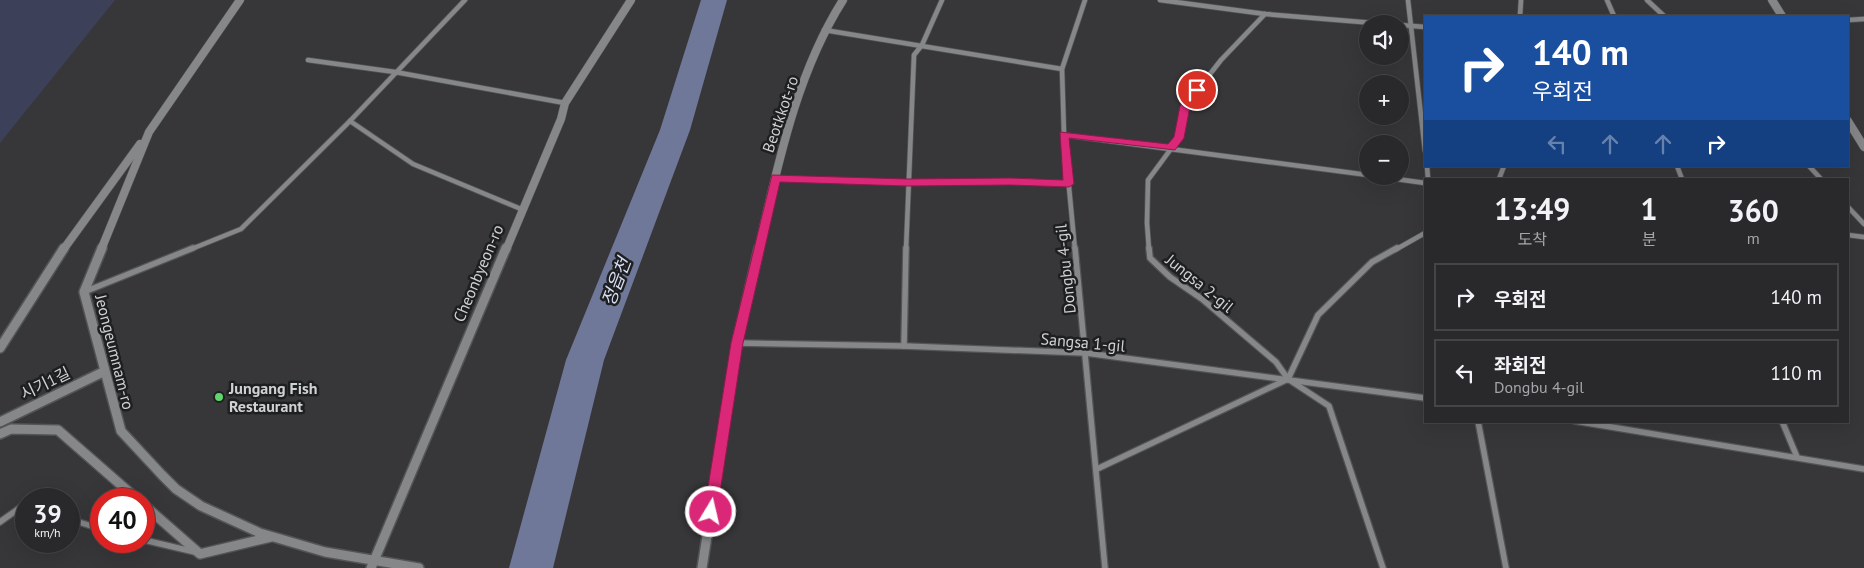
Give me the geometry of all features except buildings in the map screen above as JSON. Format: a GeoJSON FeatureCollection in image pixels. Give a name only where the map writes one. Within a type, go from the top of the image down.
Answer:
{"type":"FeatureCollection","features":[{"type":"Feature","properties":{"kind":"street","name":"Jeongeumnam-ro"},"geometry":{"type":"LineString","coordinates":[[240,0],[149,132],[84,292],[103,372],[121,431],[160,474],[177,489],[214,513],[271,537],[372,565],[419,568]]}},
{"type":"Feature","properties":{"kind":"street"},"geometry":{"type":"LineString","coordinates":[[84,292],[241,229],[350,121],[465,0]]}},
{"type":"Feature","properties":{"kind":"street","name":"Cheonbyeon-ro"},"geometry":{"type":"LineString","coordinates":[[372,565],[521,209],[561,119],[565,103],[631,0]]}},
{"type":"Feature","properties":{"kind":"street","name":"Beotkkot-ro"},"geometry":{"type":"LineString","coordinates":[[702,568],[737,343],[775,178],[787,132],[824,30],[843,0]]}},
{"type":"Feature","properties":{"kind":"street"},"geometry":{"type":"LineString","coordinates":[[904,346],[907,183],[914,55],[922,46],[942,0]]}},
{"type":"Feature","properties":{"kind":"street","name":"Dongbu 4-gil"},"geometry":{"type":"LineString","coordinates":[[1085,0],[1062,69],[1064,134],[1105,568]]}},
{"type":"Feature","properties":{"kind":"street"},"geometry":{"type":"LineString","coordinates":[[1160,0],[1265,14],[1359,22]]}},
{"type":"Feature","properties":{"kind":"street"},"geometry":{"type":"LineString","coordinates":[[1408,0],[1424,142]]}},
{"type":"Feature","properties":{"kind":"street"},"geometry":{"type":"LineString","coordinates":[[1520,15],[1521,0]]}},
{"type":"Feature","properties":{"kind":"street"},"geometry":{"type":"LineString","coordinates":[[1607,0],[1614,15]]}},
{"type":"Feature","properties":{"kind":"street"},"geometry":{"type":"LineString","coordinates":[[1647,0],[1663,15]]}},
{"type":"Feature","properties":{"kind":"street"},"geometry":{"type":"LineString","coordinates":[[1772,0],[1781,15]]}},
{"type":"Feature","properties":{"kind":"street","name":"Jungsa 2-gil"},"geometry":{"type":"LineString","coordinates":[[1265,14],[1222,60],[1185,106],[1179,138],[1148,180],[1147,223],[1150,258],[1170,277],[1202,299],[1276,362],[1288,379]]}},
{"type":"Feature","properties":{"kind":"street"},"geometry":{"type":"LineString","coordinates":[[1849,20],[1864,18]]}},
{"type":"Feature","properties":{"kind":"street"},"geometry":{"type":"LineString","coordinates":[[1411,26],[1424,27]]}},
{"type":"Feature","properties":{"kind":"street"},"geometry":{"type":"LineString","coordinates":[[824,30],[1062,69]]}},
{"type":"Feature","properties":{"kind":"street"},"geometry":{"type":"LineString","coordinates":[[308,60],[395,72],[565,103]]}},
{"type":"Feature","properties":{"kind":"street"},"geometry":{"type":"LineString","coordinates":[[350,121],[414,164],[521,209]]}},
{"type":"Feature","properties":{"kind":"street"},"geometry":{"type":"LineString","coordinates":[[1849,123],[1864,147]]}},
{"type":"Feature","properties":{"kind":"street"},"geometry":{"type":"LineString","coordinates":[[0,348],[60,254],[149,132]]}},
{"type":"Feature","properties":{"kind":"street"},"geometry":{"type":"LineString","coordinates":[[1064,134],[1359,174]]}},
{"type":"Feature","properties":{"kind":"street"},"geometry":{"type":"LineString","coordinates":[[1810,167],[1820,178]]}},
{"type":"Feature","properties":{"kind":"street"},"geometry":{"type":"LineString","coordinates":[[775,178],[907,183],[1008,181],[1069,184]]}},
{"type":"Feature","properties":{"kind":"street"},"geometry":{"type":"LineString","coordinates":[[1409,181],[1424,183]]}},
{"type":"Feature","properties":{"kind":"street"},"geometry":{"type":"LineString","coordinates":[[1849,208],[1864,224]]}},
{"type":"Feature","properties":{"kind":"street"},"geometry":{"type":"LineString","coordinates":[[1097,469],[1288,379],[1318,315],[1372,262],[1424,234]]}},
{"type":"Feature","properties":{"kind":"street"},"geometry":{"type":"LineString","coordinates":[[1849,235],[1864,237]]}},
{"type":"Feature","properties":{"kind":"street","name":"Sangsa 1-gil"},"geometry":{"type":"LineString","coordinates":[[737,343],[904,346],[1086,353],[1424,398]]}},
{"type":"Feature","properties":{"kind":"street","name":"시기1길"},"geometry":{"type":"LineString","coordinates":[[0,422],[103,372]]}},
{"type":"Feature","properties":{"kind":"street"},"geometry":{"type":"LineString","coordinates":[[1288,379],[1329,406],[1383,568]]}},
{"type":"Feature","properties":{"kind":"street"},"geometry":{"type":"LineString","coordinates":[[1478,423],[1506,568]]}},
{"type":"Feature","properties":{"kind":"street"},"geometry":{"type":"LineString","coordinates":[[1587,423],[1864,469]]}},
{"type":"Feature","properties":{"kind":"street"},"geometry":{"type":"LineString","coordinates":[[1783,423],[1797,457]]}},
{"type":"Feature","properties":{"kind":"street"},"geometry":{"type":"LineString","coordinates":[[0,434],[11,430],[58,430],[124,488]]}},
{"type":"Feature","properties":{"kind":"street"},"geometry":{"type":"LineString","coordinates":[[0,522],[15,511]]}},
{"type":"Feature","properties":{"kind":"street"},"geometry":{"type":"LineString","coordinates":[[155,515],[200,554]]}},
{"type":"Feature","properties":{"kind":"street"},"geometry":{"type":"LineString","coordinates":[[155,543],[200,554],[271,537]]}},
{"type":"Feature","properties":{"kind":"shaded area"},"geometry":{"type":"Polygon","coordinates":[[[0,0],[115,0],[0,143],[0,0]]]}},
{"type":"Feature","properties":{"kind":"waterway","name":"정읍천"},"geometry":{"type":"LineString","coordinates":[[531,568],[585,360],[675,130],[714,0]]}},
{"type":"Feature","properties":{"kind":"place","name":"Jungang Fish Restaurant"},"geometry":{"type":"Point","coordinates":[219,397]}},
{"type":"Feature","properties":{"kind":"route"},"geometry":{"type":"LineString","coordinates":[[711,512],[737,343],[775,178],[907,183],[1026,181],[1069,184],[1064,134],[1171,148],[1179,138],[1185,106],[1197,90]]}}]}
